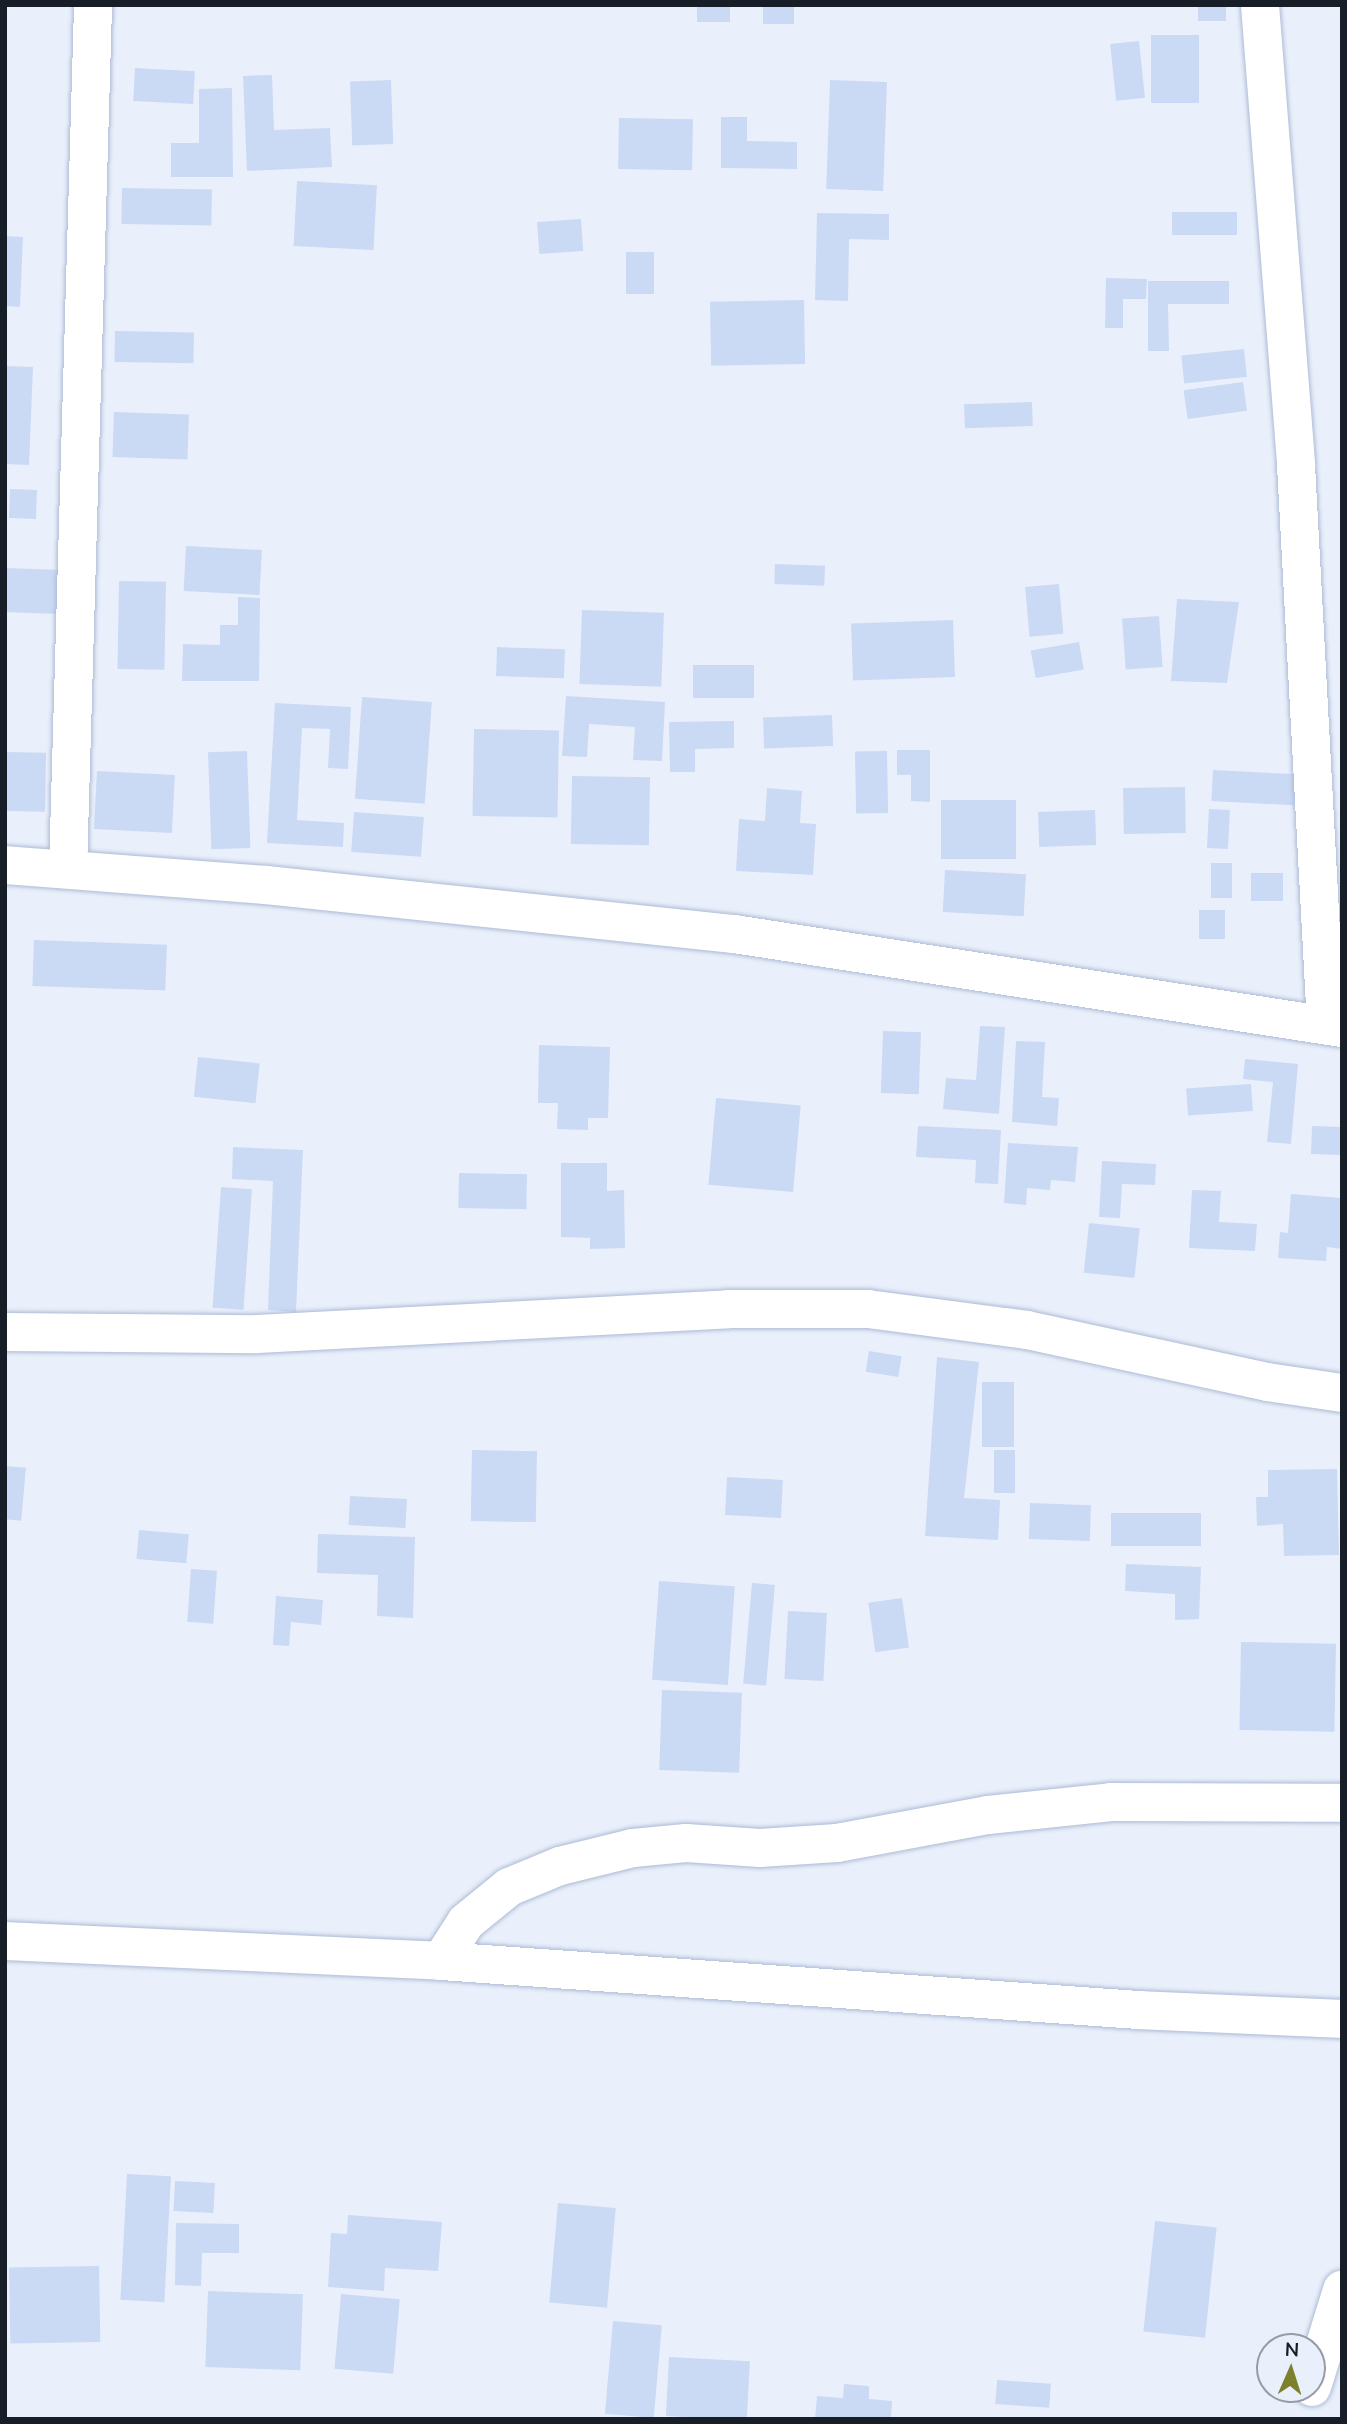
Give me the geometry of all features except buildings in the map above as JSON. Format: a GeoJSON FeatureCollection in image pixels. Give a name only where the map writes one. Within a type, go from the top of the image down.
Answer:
{"type":"FeatureCollection","features":[{"type":"Feature","properties":{"kind":"street"},"geometry":{"type":"LineString","coordinates":[[68,869],[93,5]]}},
{"type":"Feature","properties":{"kind":"street"},"geometry":{"type":"LineString","coordinates":[[5,865],[734,934],[1334,1027],[1296,465],[1259,5]]}},
{"type":"Feature","properties":{"kind":"street"},"geometry":{"type":"LineString","coordinates":[[5,1332],[257,1334],[757,1308],[868,1309],[1027,1331],[1267,1382],[1342,1393]]}},
{"type":"Feature","properties":{"kind":"street"},"geometry":{"type":"LineString","coordinates":[[441,1961],[466,1922],[509,1887],[560,1866],[633,1848],[837,1843],[988,1815],[1111,1802],[1342,1803]]}},
{"type":"Feature","properties":{"kind":"street"},"geometry":{"type":"LineString","coordinates":[[5,1941],[441,1961],[1139,2010],[1342,2019]]}},
{"type":"Feature","properties":{"kind":"street"},"geometry":{"type":"LineString","coordinates":[[1326,2342],[1342,2290]]}}]}
